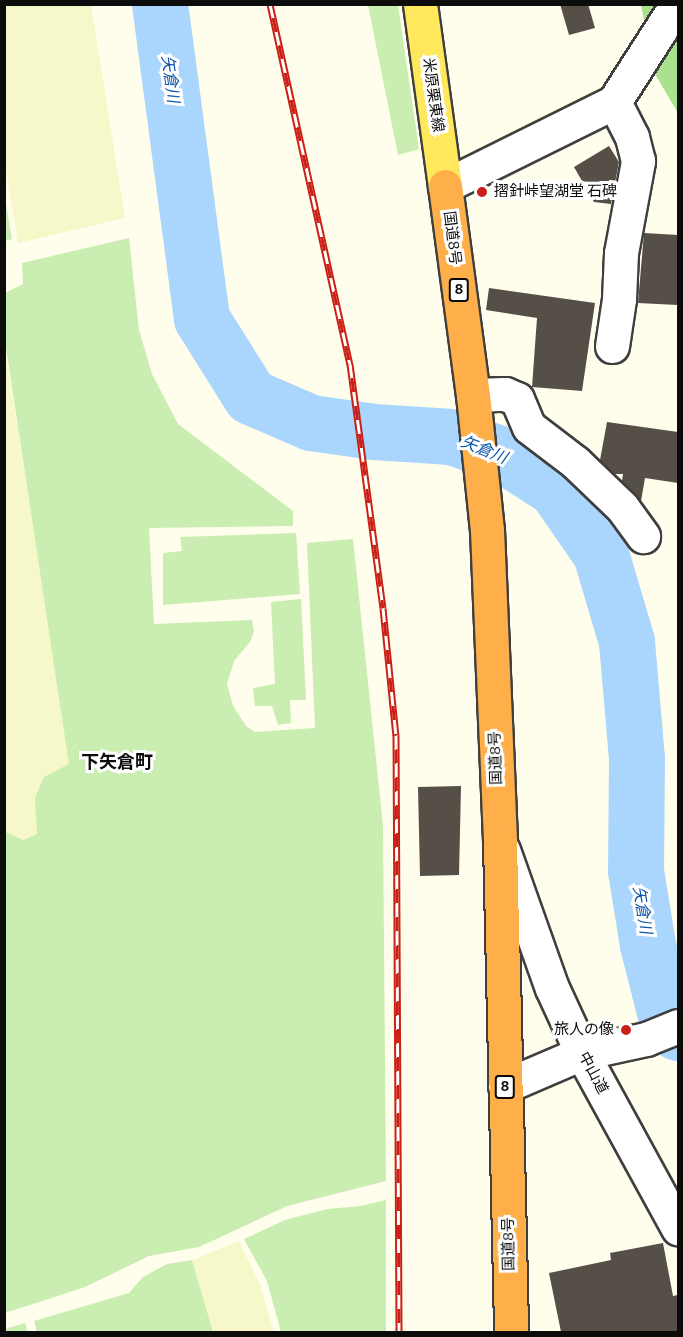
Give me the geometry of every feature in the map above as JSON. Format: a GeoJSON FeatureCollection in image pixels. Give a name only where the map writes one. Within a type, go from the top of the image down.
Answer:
{"type":"FeatureCollection","features":[{"type":"Feature","properties":{"kind":"highway","name":"国道8号"},"geometry":{"type":"LineString","coordinates":[[445,186],[473,400],[487,530],[500,842],[511,1332]]}},
{"type":"Feature","properties":{"kind":"main road","name":"米原栗東線"},"geometry":{"type":"LineString","coordinates":[[420,4],[445,186]]}},
{"type":"Feature","properties":{"kind":"street"},"geometry":{"type":"LineString","coordinates":[[445,186],[614,102],[677,4]]}},
{"type":"Feature","properties":{"kind":"street"},"geometry":{"type":"LineString","coordinates":[[612,346],[619,299],[621,253],[638,161],[632,137],[614,102]]}},
{"type":"Feature","properties":{"kind":"street"},"geometry":{"type":"LineString","coordinates":[[473,400],[506,394],[517,399],[529,427],[575,462],[622,507],[643,536]]}},
{"type":"Feature","properties":{"kind":"street","name":"中山道"},"geometry":{"type":"LineString","coordinates":[[500,842],[552,988],[582,1053],[678,1228]]}},
{"type":"Feature","properties":{"kind":"street"},"geometry":{"type":"LineString","coordinates":[[503,972],[520,975],[552,988]]}},
{"type":"Feature","properties":{"kind":"street"},"geometry":{"type":"LineString","coordinates":[[505,1086],[582,1053],[646,1039],[678,1026]]}},
{"type":"Feature","properties":{"kind":"green space"},"geometry":{"type":"Polygon","coordinates":[[[4,5],[91,5],[125,218],[18,243],[5,166],[4,5]]]}},
{"type":"Feature","properties":{"kind":"green space"},"geometry":{"type":"Polygon","coordinates":[[[368,5],[398,5],[419,149],[398,155],[368,5]]]}},
{"type":"Feature","properties":{"kind":"green space"},"geometry":{"type":"Polygon","coordinates":[[[641,5],[678,5],[678,113],[655,74],[641,5]]]}},
{"type":"Feature","properties":{"kind":"green space"},"geometry":{"type":"Polygon","coordinates":[[[5,198],[12,239],[4,241],[5,198]]]}},
{"type":"Feature","properties":{"kind":"green space"},"geometry":{"type":"Polygon","coordinates":[[[129,238],[139,330],[152,374],[178,424],[293,511],[293,526],[149,528],[154,624],[252,620],[254,632],[250,642],[234,661],[227,684],[233,706],[246,726],[255,732],[315,728],[307,543],[353,539],[383,826],[386,1181],[287,1206],[199,1247],[149,1256],[85,1287],[5,1313],[5,832],[24,840],[37,834],[35,798],[44,777],[69,764],[5,341],[5,293],[23,284],[22,263],[129,238]]]}},
{"type":"Feature","properties":{"kind":"green space"},"geometry":{"type":"Polygon","coordinates":[[[4,341],[70,764],[35,798],[38,834],[24,840],[4,832],[4,341]]]}},
{"type":"Feature","properties":{"kind":"green space"},"geometry":{"type":"Polygon","coordinates":[[[296,533],[300,594],[163,605],[163,553],[182,551],[180,537],[296,533]]]}},
{"type":"Feature","properties":{"kind":"green space"},"geometry":{"type":"Polygon","coordinates":[[[301,599],[306,700],[290,700],[291,723],[278,725],[272,706],[255,706],[253,688],[275,684],[271,602],[301,599]]]}},
{"type":"Feature","properties":{"kind":"green space"},"geometry":{"type":"Polygon","coordinates":[[[386,1200],[386,1332],[281,1332],[267,1281],[244,1239],[285,1220],[327,1209],[361,1206],[386,1200]]]}},
{"type":"Feature","properties":{"kind":"green space"},"geometry":{"type":"Polygon","coordinates":[[[239,1241],[260,1285],[274,1332],[213,1332],[192,1260],[239,1241]]]}},
{"type":"Feature","properties":{"kind":"green space"},"geometry":{"type":"Polygon","coordinates":[[[192,1260],[213,1332],[37,1332],[34,1321],[129,1293],[143,1277],[167,1264],[192,1260]]]}},
{"type":"Feature","properties":{"kind":"green space"},"geometry":{"type":"Polygon","coordinates":[[[25,1323],[28,1332],[5,1332],[5,1329],[25,1323]]]}},
{"type":"Feature","properties":{"kind":"building"},"geometry":{"type":"Polygon","coordinates":[[[560,4],[588,4],[595,28],[569,35],[560,4]]]}},
{"type":"Feature","properties":{"kind":"building"},"geometry":{"type":"Polygon","coordinates":[[[609,146],[619,162],[611,204],[594,202],[574,167],[609,146]]]}},
{"type":"Feature","properties":{"kind":"building"},"geometry":{"type":"Polygon","coordinates":[[[644,233],[678,235],[678,305],[638,303],[644,233]]]}},
{"type":"Feature","properties":{"kind":"building"},"geometry":{"type":"Polygon","coordinates":[[[489,288],[595,303],[582,391],[532,387],[537,318],[486,310],[489,288]]]}},
{"type":"Feature","properties":{"kind":"building"},"geometry":{"type":"Polygon","coordinates":[[[607,422],[678,432],[678,483],[645,478],[641,501],[622,481],[623,474],[614,474],[600,460],[607,422]]]}},
{"type":"Feature","properties":{"kind":"building"},"geometry":{"type":"Polygon","coordinates":[[[461,786],[459,875],[420,876],[418,787],[461,786]]]}},
{"type":"Feature","properties":{"kind":"building"},"geometry":{"type":"Polygon","coordinates":[[[663,1243],[673,1296],[678,1295],[678,1332],[561,1332],[549,1273],[611,1260],[610,1253],[663,1243]]]}},
{"type":"Feature","properties":{"kind":"waterway","name":"矢倉川"},"geometry":{"type":"LineString","coordinates":[[160,4],[202,319],[251,397],[311,423],[374,432],[452,437],[503,455],[556,489],[601,554],[627,642],[637,759],[636,871],[648,945],[666,1016],[678,1033]]}},
{"type":"Feature","properties":{"kind":"railway"},"geometry":{"type":"LineString","coordinates":[[270,4],[350,364],[383,608],[396,735],[399,1332]]}},
{"type":"Feature","properties":{"kind":"place","name":"摺針峠望湖堂 石碑"},"geometry":{"type":"Point","coordinates":[482,192]}},
{"type":"Feature","properties":{"kind":"place","name":"旅人の像"},"geometry":{"type":"Point","coordinates":[626,1030]}},
{"type":"Feature","properties":{"kind":"district","name":"下矢倉町"},"geometry":{"type":"Point","coordinates":[117,762]}}]}
